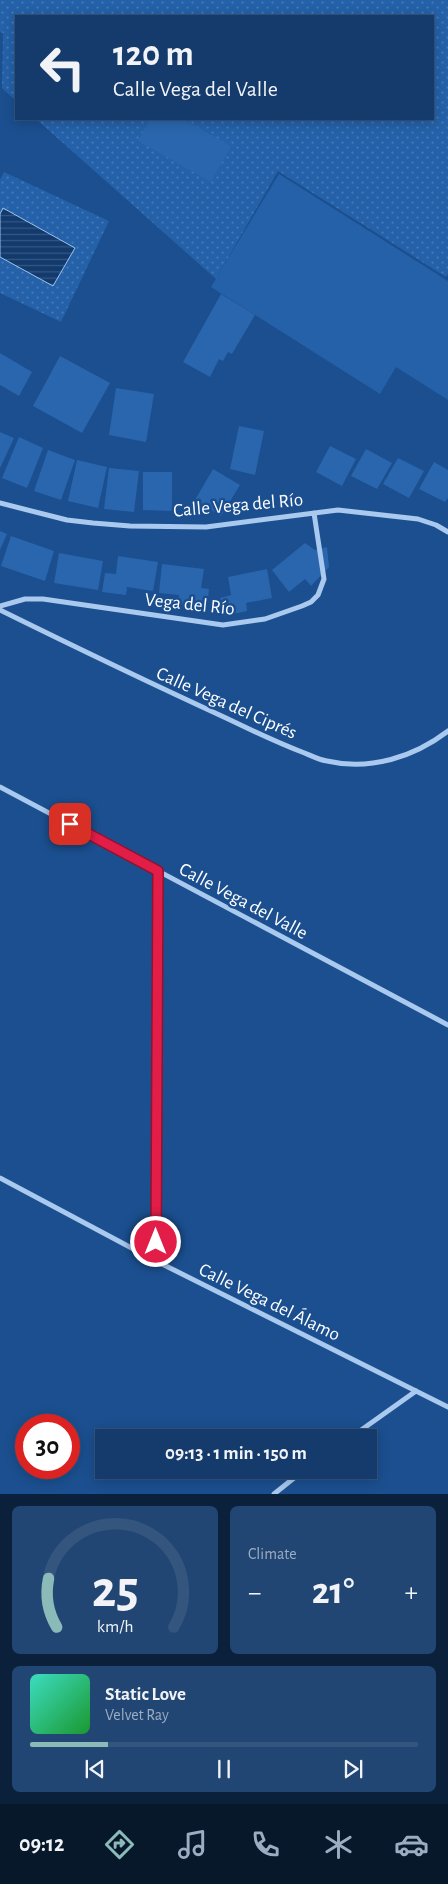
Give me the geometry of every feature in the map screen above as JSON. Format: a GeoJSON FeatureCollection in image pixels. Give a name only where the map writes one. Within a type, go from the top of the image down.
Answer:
{"type":"FeatureCollection","features":[{"type":"Feature","properties":{"kind":"street","name":"Calle Vega del Río"},"geometry":{"type":"LineString","coordinates":[[0,503],[67,520],[93,524],[206,527],[338,510],[418,519],[448,532]]}},
{"type":"Feature","properties":{"kind":"street","name":"Vega del Río"},"geometry":{"type":"LineString","coordinates":[[0,608],[25,600],[43,599],[223,625],[265,619],[311,602],[318,596],[322,588],[324,580],[314,513]]}},
{"type":"Feature","properties":{"kind":"street","name":"Calle Vega del Ciprés"},"geometry":{"type":"LineString","coordinates":[[0,608],[151,684],[264,736],[326,761],[370,764],[391,760],[430,744],[448,731]]}},
{"type":"Feature","properties":{"kind":"street","name":"Calle Vega del Valle"},"geometry":{"type":"LineString","coordinates":[[0,787],[448,1025]]}},
{"type":"Feature","properties":{"kind":"street"},"geometry":{"type":"LineString","coordinates":[[156,1261],[158,871]]}},
{"type":"Feature","properties":{"kind":"street","name":"Calle Vega del Álamo"},"geometry":{"type":"LineString","coordinates":[[0,1178],[156,1261],[448,1407]]}},
{"type":"Feature","properties":{"kind":"street"},"geometry":{"type":"LineString","coordinates":[[363,1429],[416,1391]]}},
{"type":"Feature","properties":{"kind":"street"},"geometry":{"type":"LineString","coordinates":[[274,1494],[290,1479]]}},
{"type":"Feature","properties":{"kind":"shaded area"},"geometry":{"type":"Polygon","coordinates":[[[0,0],[448,0],[448,274],[446,277],[278,171],[216,279],[37,120],[434,120],[434,15],[15,15],[15,100],[2,88],[3,33],[0,32],[0,0]]]}},
{"type":"Feature","properties":{"kind":"shaded area"},"geometry":{"type":"Polygon","coordinates":[[[4,172],[109,221],[61,322],[0,293],[0,180],[4,172]]]}},
{"type":"Feature","properties":{"kind":"shaded area"},"geometry":{"type":"Polygon","coordinates":[[[279,174],[448,281],[448,400],[396,367],[380,394],[211,287],[279,174]]]}},
{"type":"Feature","properties":{"kind":"shaded area"},"geometry":{"type":"Polygon","coordinates":[[[3,208],[75,248],[53,286],[0,257],[0,214],[3,208]]]}},
{"type":"Feature","properties":{"kind":"building"},"geometry":{"type":"Polygon","coordinates":[[[149,120],[185,120],[231,146],[211,182],[138,141],[149,120]]]}},
{"type":"Feature","properties":{"kind":"building"},"geometry":{"type":"Polygon","coordinates":[[[221,294],[255,315],[232,354],[228,352],[223,361],[219,359],[210,377],[183,362],[221,294]]]}},
{"type":"Feature","properties":{"kind":"building"},"geometry":{"type":"Polygon","coordinates":[[[0,353],[32,372],[19,396],[0,385],[0,353]]]}},
{"type":"Feature","properties":{"kind":"building"},"geometry":{"type":"Polygon","coordinates":[[[60,356],[110,383],[82,433],[33,406],[60,356]]]}},
{"type":"Feature","properties":{"kind":"building"},"geometry":{"type":"Polygon","coordinates":[[[116,388],[154,394],[146,442],[109,435],[116,388]]]}},
{"type":"Feature","properties":{"kind":"building"},"geometry":{"type":"Polygon","coordinates":[[[239,426],[264,431],[255,475],[230,469],[239,426]]]}},
{"type":"Feature","properties":{"kind":"building"},"geometry":{"type":"Polygon","coordinates":[[[0,432],[14,438],[0,468],[0,432]]]}},
{"type":"Feature","properties":{"kind":"building"},"geometry":{"type":"Polygon","coordinates":[[[19,437],[43,448],[27,488],[2,478],[19,437]]]}},
{"type":"Feature","properties":{"kind":"building"},"geometry":{"type":"Polygon","coordinates":[[[330,446],[356,459],[342,486],[316,472],[330,446]]]}},
{"type":"Feature","properties":{"kind":"building"},"geometry":{"type":"Polygon","coordinates":[[[366,449],[392,463],[377,489],[351,476],[366,449]]]}},
{"type":"Feature","properties":{"kind":"building"},"geometry":{"type":"Polygon","coordinates":[[[48,450],[75,460],[61,500],[34,491],[48,450]]]}},
{"type":"Feature","properties":{"kind":"building"},"geometry":{"type":"Polygon","coordinates":[[[398,458],[424,471],[409,498],[383,484],[398,458]]]}},
{"type":"Feature","properties":{"kind":"building"},"geometry":{"type":"Polygon","coordinates":[[[77,460],[107,467],[98,508],[68,501],[77,460]]]}},
{"type":"Feature","properties":{"kind":"building"},"geometry":{"type":"Polygon","coordinates":[[[434,462],[448,470],[448,498],[445,502],[419,489],[434,462]]]}},
{"type":"Feature","properties":{"kind":"building"},"geometry":{"type":"Polygon","coordinates":[[[109,468],[139,471],[134,512],[104,509],[109,468]]]}},
{"type":"Feature","properties":{"kind":"building"},"geometry":{"type":"Polygon","coordinates":[[[213,469],[240,485],[221,516],[195,500],[213,469]]]}},
{"type":"Feature","properties":{"kind":"building"},"geometry":{"type":"Polygon","coordinates":[[[143,472],[172,472],[172,511],[143,510],[143,472]]]}},
{"type":"Feature","properties":{"kind":"building"},"geometry":{"type":"Polygon","coordinates":[[[0,531],[7,534],[0,550],[0,531]]]}},
{"type":"Feature","properties":{"kind":"building"},"geometry":{"type":"Polygon","coordinates":[[[11,536],[54,551],[45,581],[1,566],[11,536]]]}},
{"type":"Feature","properties":{"kind":"building"},"geometry":{"type":"Polygon","coordinates":[[[305,543],[315,550],[327,547],[329,567],[311,586],[305,579],[289,592],[272,570],[305,543]]]}},
{"type":"Feature","properties":{"kind":"building"},"geometry":{"type":"Polygon","coordinates":[[[59,553],[103,561],[98,590],[54,583],[59,553]]]}},
{"type":"Feature","properties":{"kind":"building"},"geometry":{"type":"Polygon","coordinates":[[[118,556],[158,562],[153,591],[127,587],[126,595],[102,592],[105,573],[116,574],[118,556]]]}},
{"type":"Feature","properties":{"kind":"building"},"geometry":{"type":"Polygon","coordinates":[[[162,564],[204,569],[201,588],[209,589],[207,608],[178,604],[179,595],[159,593],[162,564]]]}},
{"type":"Feature","properties":{"kind":"building"},"geometry":{"type":"Polygon","coordinates":[[[267,569],[272,598],[246,603],[247,611],[223,616],[220,598],[231,595],[228,577],[267,569]]]}},
{"type":"Feature","properties":{"kind":"route"},"geometry":{"type":"LineString","coordinates":[[70,824],[158,871],[156,1242]]}}]}
